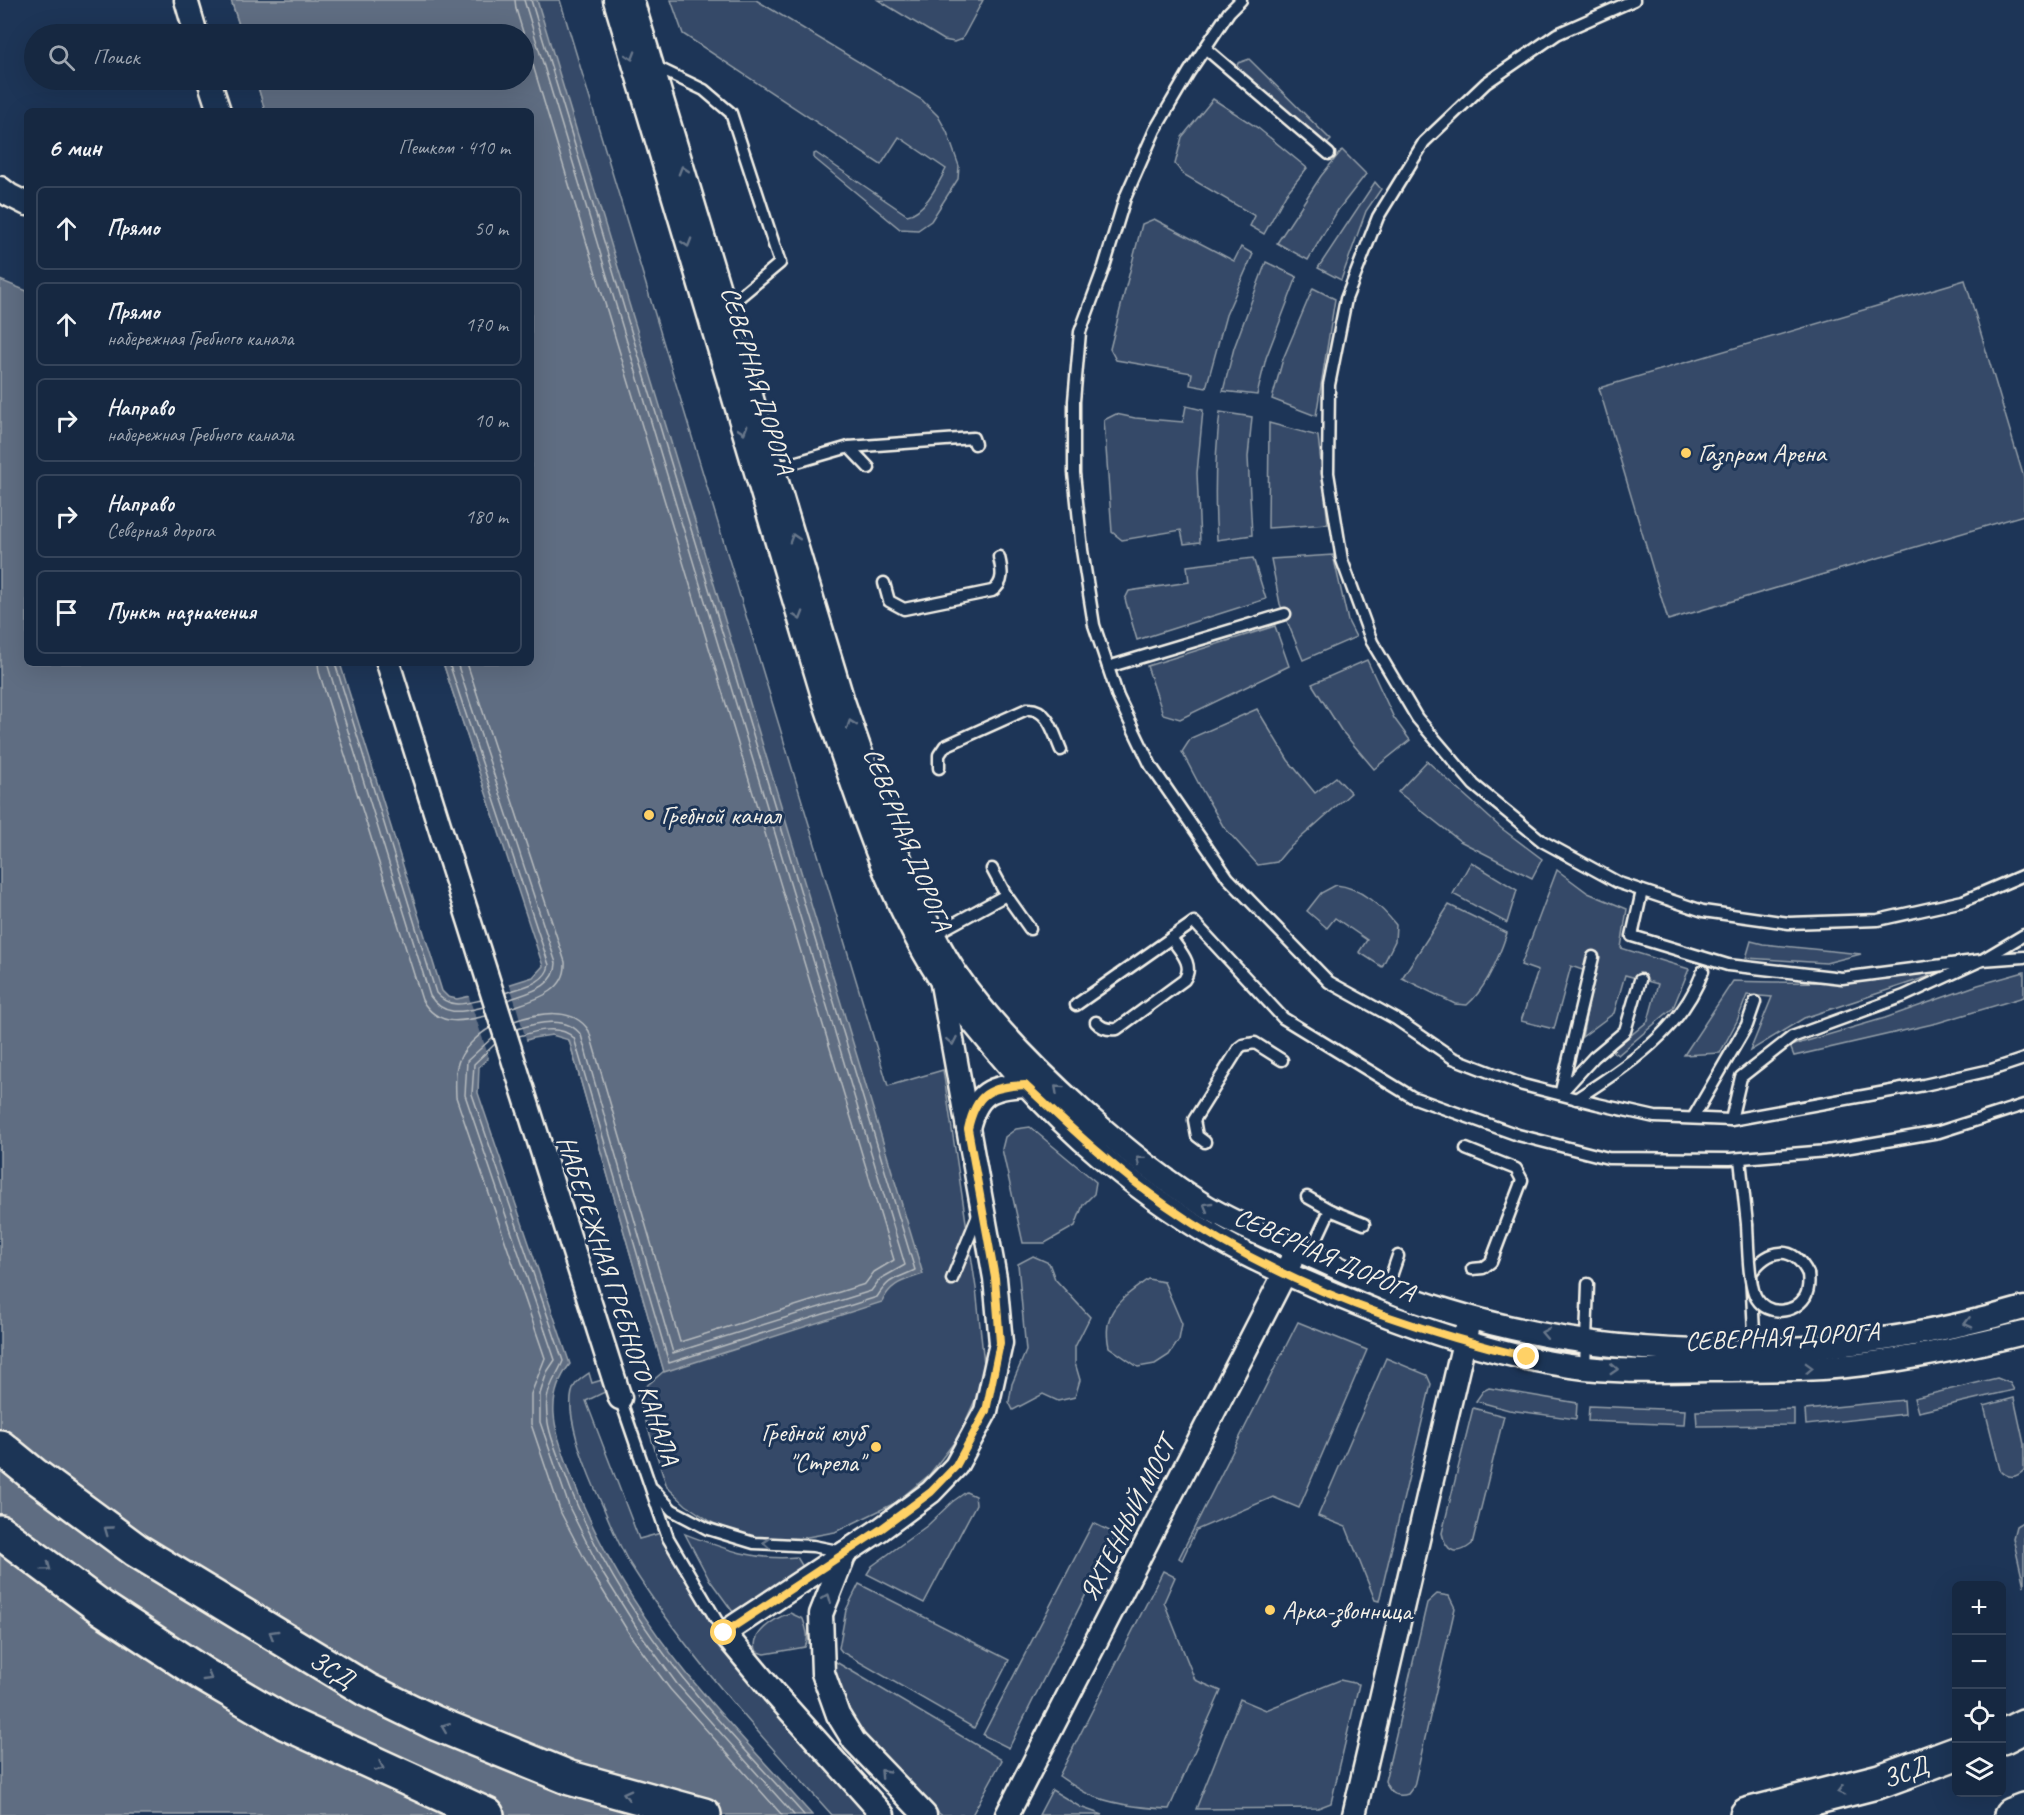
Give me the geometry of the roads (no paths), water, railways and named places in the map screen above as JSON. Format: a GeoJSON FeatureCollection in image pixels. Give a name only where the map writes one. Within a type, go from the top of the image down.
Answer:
{"type":"FeatureCollection","features":[{"type":"Feature","properties":{"kind":"highway","name":"ЗСД"},"geometry":{"type":"LineString","coordinates":[[0,1447],[136,1550],[367,1690],[435,1723],[570,1778],[704,1815]]}},
{"type":"Feature","properties":{"kind":"highway"},"geometry":{"type":"LineString","coordinates":[[0,1532],[102,1608],[204,1675],[308,1733],[487,1815]]}},
{"type":"Feature","properties":{"kind":"highway"},"geometry":{"type":"LineString","coordinates":[[2006,1735],[2024,1726]]}},
{"type":"Feature","properties":{"kind":"highway","name":"ЗСД"},"geometry":{"type":"LineString","coordinates":[[1747,1815],[1880,1781],[1952,1754]]}},
{"type":"Feature","properties":{"kind":"highway"},"geometry":{"type":"LineString","coordinates":[[2011,1815],[2024,1810]]}},
{"type":"Feature","properties":{"kind":"street"},"geometry":{"type":"LineString","coordinates":[[186,0],[193,24]]}},
{"type":"Feature","properties":{"kind":"street","name":"СЕВЕРНАЯ ДОРОГА"},"geometry":{"type":"LineString","coordinates":[[615,0],[825,703],[856,793],[897,898],[919,944],[946,973],[1088,1145],[1168,1208],[1231,1246],[1284,1273],[1402,1321],[1464,1342],[1585,1368],[1656,1371],[1757,1360],[1819,1347],[1887,1340],[1966,1324],[2020,1309]]}},
{"type":"Feature","properties":{"kind":"street","name":"СЕВЕРНАЯ ДОРОГА"},"geometry":{"type":"LineString","coordinates":[[632,0],[842,698],[912,891],[933,934],[946,973]]}},
{"type":"Feature","properties":{"kind":"street"},"geometry":{"type":"LineString","coordinates":[[212,90],[218,108]]}},
{"type":"Feature","properties":{"kind":"street"},"geometry":{"type":"LineString","coordinates":[[0,188],[24,202]]}},
{"type":"Feature","properties":{"kind":"street","name":"НАБЕРЕЖНАЯ ГРЕБНОГО КАНАЛА"},"geometry":{"type":"LineString","coordinates":[[389,666],[620,1398]]}},
{"type":"Feature","properties":{"kind":"street"},"geometry":{"type":"LineString","coordinates":[[883,1815],[774,1694],[724,1633],[896,1519],[931,1492],[956,1466],[986,1411],[1000,1343],[995,1278],[968,1129],[946,973]]}},
{"type":"Feature","properties":{"kind":"street"},"geometry":{"type":"LineString","coordinates":[[968,1129],[978,1100],[990,1091],[1032,1078]]}},
{"type":"Feature","properties":{"kind":"street","name":"СЕВЕРНАЯ ДОРОГА"},"geometry":{"type":"LineString","coordinates":[[1032,1078],[1146,1166],[1179,1190],[1211,1209],[1387,1288],[1470,1317],[1586,1341],[1825,1368],[1969,1346],[2024,1333]]}},
{"type":"Feature","properties":{"kind":"street","name":"ЯХТЕННЫЙ МОСТ"},"geometry":{"type":"LineString","coordinates":[[1007,1815],[1284,1273],[1303,1252]]}},
{"type":"Feature","properties":{"kind":"street"},"geometry":{"type":"LineString","coordinates":[[2020,1309],[2024,1333]]}},
{"type":"Feature","properties":{"kind":"street"},"geometry":{"type":"LineString","coordinates":[[1353,1815],[1470,1317]]}},
{"type":"Feature","properties":{"kind":"street"},"geometry":{"type":"LineString","coordinates":[[845,1552],[820,1614],[823,1673],[838,1715],[854,1741],[925,1815]]}},
{"type":"Feature","properties":{"kind":"lane"},"geometry":{"type":"LineString","coordinates":[[1241,0],[1229,12],[1189,72],[1155,130],[1125,198],[1104,267],[1080,332],[1074,402],[1074,473],[1082,550],[1094,625],[1118,697],[1151,766],[1228,878],[1329,982],[1396,1019],[1453,1058],[1523,1085],[1654,1117],[1731,1120],[1924,1085],[1991,1070],[2024,1059]]}},
{"type":"Feature","properties":{"kind":"lane"},"geometry":{"type":"LineString","coordinates":[[1634,0],[1557,34],[1486,83],[1424,142],[1378,217],[1346,299],[1329,385],[1328,473],[1342,560],[1372,642],[1417,718],[1474,785],[1542,841],[1619,883],[1703,911],[1790,923],[1878,920],[1963,901],[2024,875]]}},
{"type":"Feature","properties":{"kind":"lane"},"geometry":{"type":"LineString","coordinates":[[1205,48],[1329,154]]}},
{"type":"Feature","properties":{"kind":"lane"},"geometry":{"type":"LineString","coordinates":[[651,65],[704,90],[731,113],[780,263],[725,309]]}},
{"type":"Feature","properties":{"kind":"lane"},"geometry":{"type":"LineString","coordinates":[[773,469],[849,447],[973,438],[975,444]]}},
{"type":"Feature","properties":{"kind":"lane"},"geometry":{"type":"LineString","coordinates":[[849,447],[869,468]]}},
{"type":"Feature","properties":{"kind":"lane"},"geometry":{"type":"LineString","coordinates":[[885,589],[894,605],[904,609],[992,591],[1002,578],[999,557]]}},
{"type":"Feature","properties":{"kind":"lane"},"geometry":{"type":"LineString","coordinates":[[1108,667],[1285,614]]}},
{"type":"Feature","properties":{"kind":"lane"},"geometry":{"type":"LineString","coordinates":[[939,767],[939,755],[945,746],[1027,709],[1043,714],[1060,750]]}},
{"type":"Feature","properties":{"kind":"lane"},"geometry":{"type":"LineString","coordinates":[[992,869],[1006,895],[1030,929]]}},
{"type":"Feature","properties":{"kind":"lane"},"geometry":{"type":"LineString","coordinates":[[1642,891],[1632,936],[1728,965],[1842,978],[1982,960],[2024,957]]}},
{"type":"Feature","properties":{"kind":"lane"},"geometry":{"type":"LineString","coordinates":[[933,934],[1006,895]]}},
{"type":"Feature","properties":{"kind":"lane"},"geometry":{"type":"LineString","coordinates":[[1076,1005],[1194,922],[1283,1018],[1412,1097],[1518,1135],[1608,1158],[1740,1159],[1827,1151],[1939,1132],[2024,1105]]}},
{"type":"Feature","properties":{"kind":"lane"},"geometry":{"type":"LineString","coordinates":[[1731,1120],[1742,1077],[1792,1037],[1904,996],[1982,960],[2024,935]]}},
{"type":"Feature","properties":{"kind":"lane"},"geometry":{"type":"LineString","coordinates":[[1097,1023],[1107,1029],[1117,1029],[1184,980],[1188,970],[1184,956],[1171,938]]}},
{"type":"Feature","properties":{"kind":"lane"},"geometry":{"type":"LineString","coordinates":[[1560,1094],[1593,957]]}},
{"type":"Feature","properties":{"kind":"lane"},"geometry":{"type":"LineString","coordinates":[[1576,1099],[1637,1056],[1665,1032],[1686,1004],[1703,971]]}},
{"type":"Feature","properties":{"kind":"lane"},"geometry":{"type":"LineString","coordinates":[[1560,1094],[1594,1057],[1625,1031],[1640,980]]}},
{"type":"Feature","properties":{"kind":"lane"},"geometry":{"type":"LineString","coordinates":[[1693,1118],[1747,1025],[1755,1002]]}},
{"type":"Feature","properties":{"kind":"lane"},"geometry":{"type":"LineString","coordinates":[[1203,1140],[1195,1130],[1194,1120],[1239,1048],[1255,1043],[1282,1059]]}},
{"type":"Feature","properties":{"kind":"lane"},"geometry":{"type":"LineString","coordinates":[[1466,1149],[1516,1168],[1522,1180],[1491,1262],[1483,1268],[1472,1270]]}},
{"type":"Feature","properties":{"kind":"lane"},"geometry":{"type":"LineString","coordinates":[[1740,1159],[1752,1290],[1757,1300],[1776,1311],[1788,1310],[1798,1305],[1806,1297],[1809,1274],[1803,1264],[1784,1253],[1772,1254],[1762,1259],[1751,1273],[1757,1360]]}},
{"type":"Feature","properties":{"kind":"lane"},"geometry":{"type":"LineString","coordinates":[[1307,1197],[1330,1210],[1364,1224]]}},
{"type":"Feature","properties":{"kind":"lane"},"geometry":{"type":"LineString","coordinates":[[952,1279],[982,1206]]}},
{"type":"Feature","properties":{"kind":"lane"},"geometry":{"type":"LineString","coordinates":[[1303,1252],[1330,1210]]}},
{"type":"Feature","properties":{"kind":"lane"},"geometry":{"type":"LineString","coordinates":[[1387,1288],[1398,1256]]}},
{"type":"Feature","properties":{"kind":"lane"},"geometry":{"type":"LineString","coordinates":[[1585,1368],[1588,1284]]}},
{"type":"Feature","properties":{"kind":"lane","name":"НАБЕРЕЖНАЯ ГРЕБНОГО КАНАЛА"},"geometry":{"type":"LineString","coordinates":[[620,1398],[649,1485],[672,1510],[708,1529],[754,1542],[813,1546],[845,1552]]}},
{"type":"Feature","properties":{"kind":"lane"},"geometry":{"type":"LineString","coordinates":[[649,1485],[668,1538],[724,1633]]}},
{"type":"Feature","properties":{"kind":"water"},"geometry":{"type":"Polygon","coordinates":[[[231,0],[537,0],[923,1274],[894,1286],[882,1302],[664,1372],[569,1040],[552,1035],[533,1038],[496,1050],[479,1067],[478,1093],[570,1364],[556,1392],[554,1418],[571,1475],[594,1528],[637,1605],[670,1652],[718,1711],[812,1815],[0,1815],[0,280],[24,290],[24,666],[341,666],[442,991],[448,997],[457,999],[479,994],[533,977],[543,966],[444,666],[534,666],[534,108],[264,108],[259,90],[534,90],[534,24],[239,24],[231,0]]]}},
{"type":"Feature","properties":{"kind":"place","name":"Газпром Арена"},"geometry":{"type":"Point","coordinates":[1686,453]}},
{"type":"Feature","properties":{"kind":"place","name":"Гребной канал"},"geometry":{"type":"Point","coordinates":[649,815]}},
{"type":"Feature","properties":{"kind":"place","name":"Гребной клуб \"Стрела\""},"geometry":{"type":"Point","coordinates":[876,1447]}},
{"type":"Feature","properties":{"kind":"place","name":"Арка-звонница"},"geometry":{"type":"Point","coordinates":[1270,1610]}}]}
